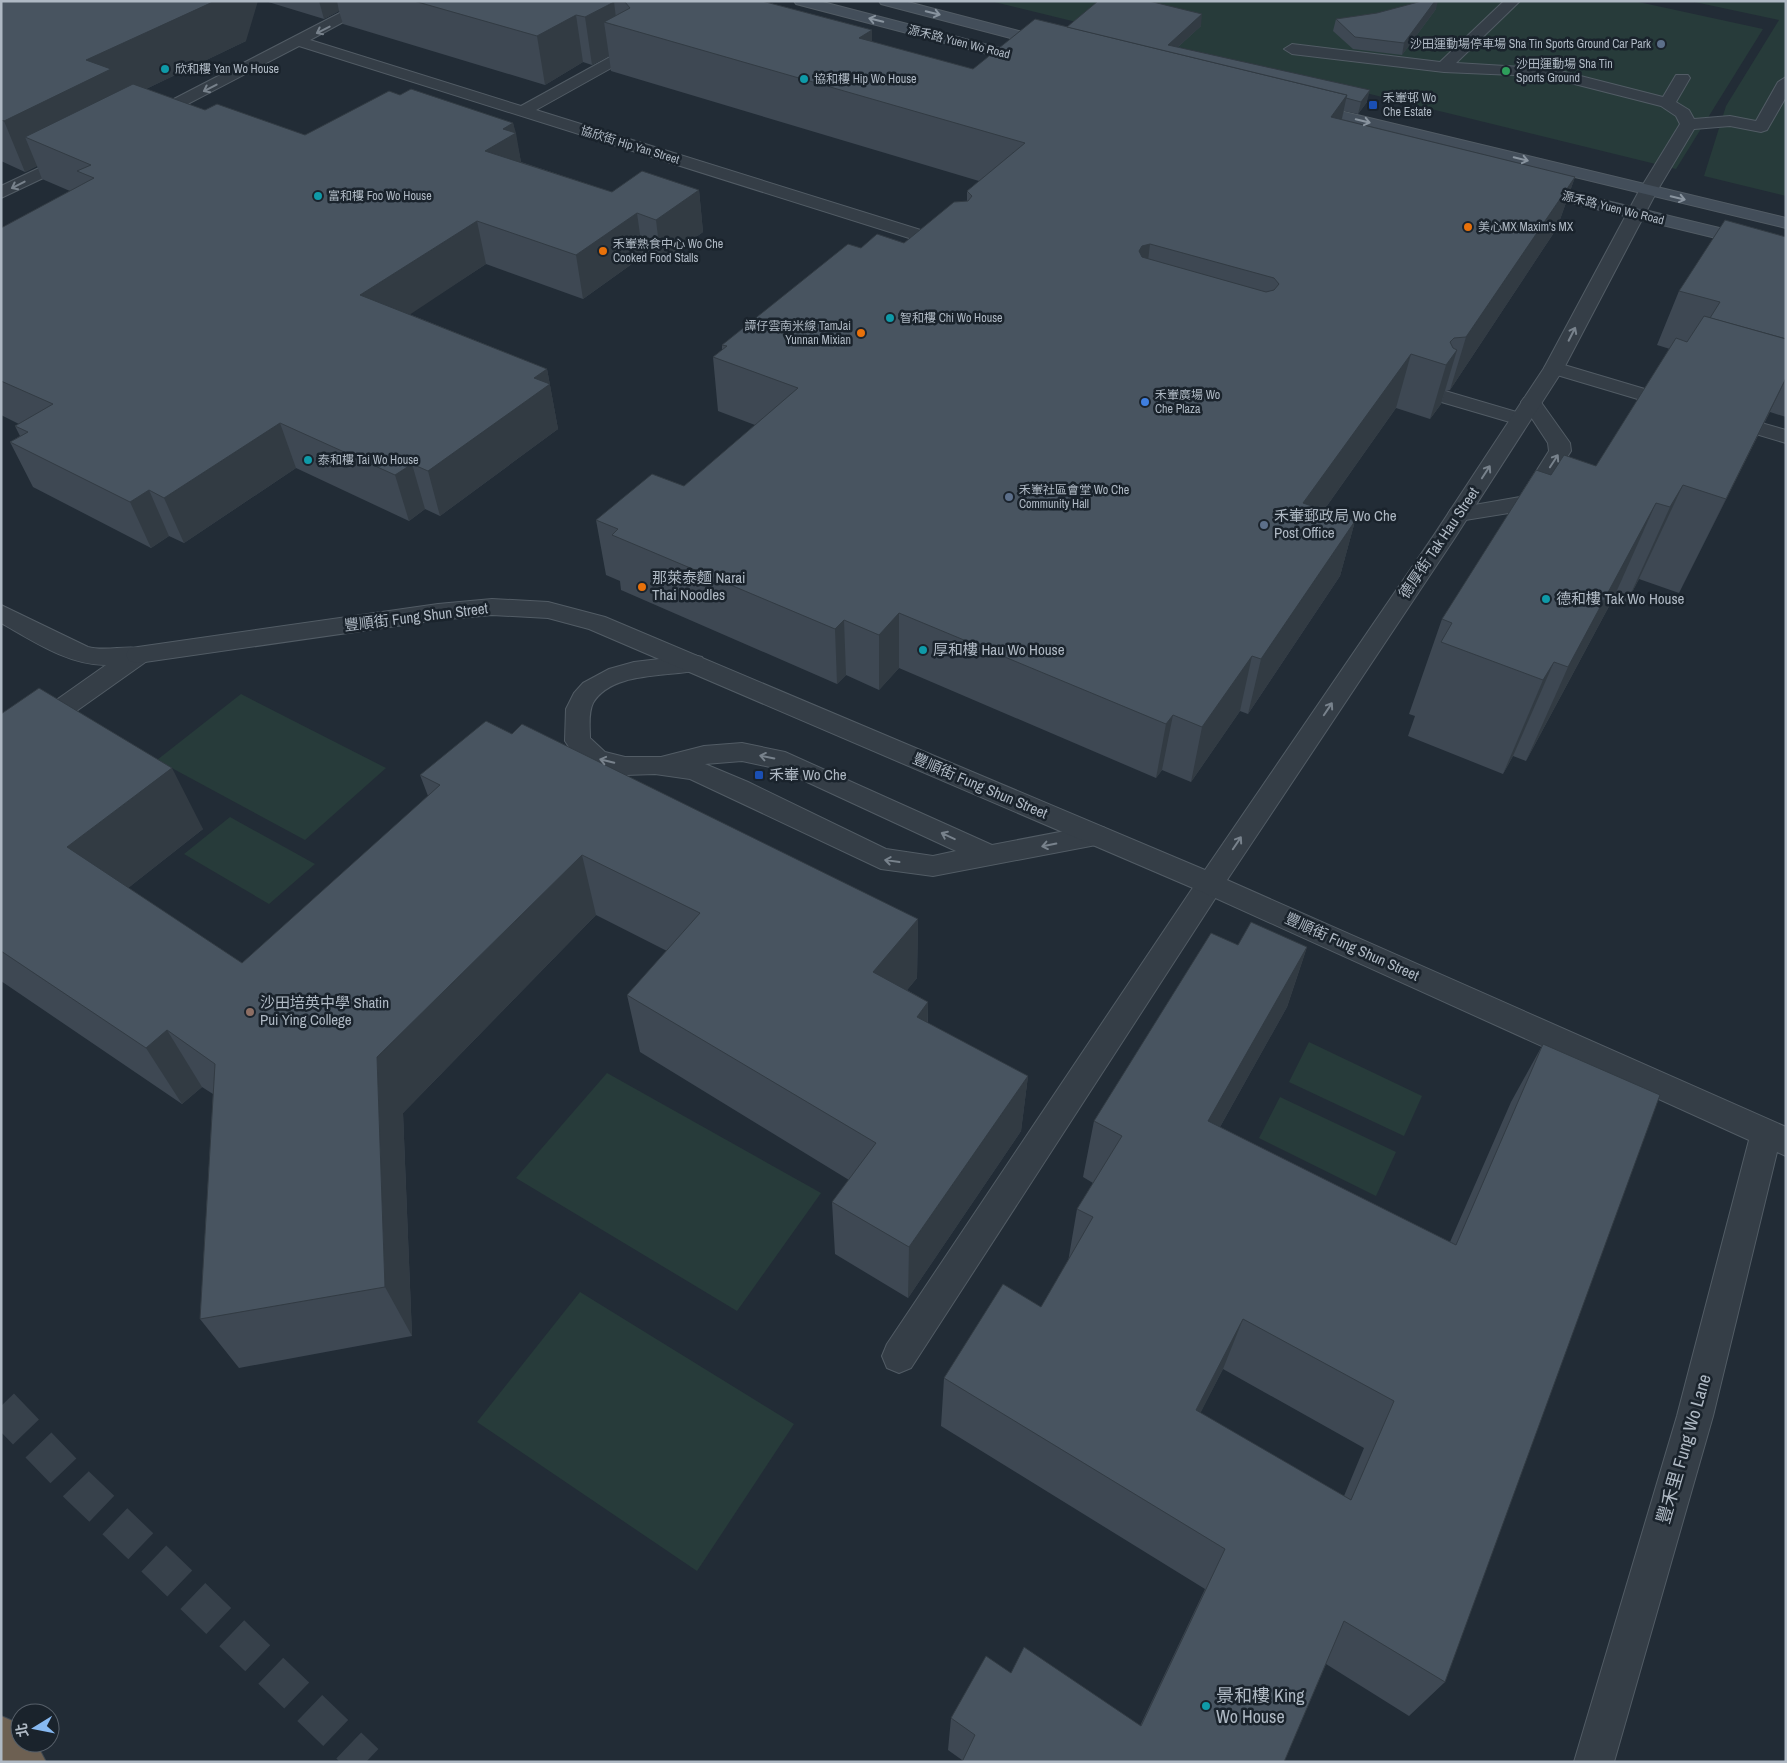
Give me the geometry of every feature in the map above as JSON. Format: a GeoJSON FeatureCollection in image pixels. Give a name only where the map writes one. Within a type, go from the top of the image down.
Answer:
{"type":"FeatureCollection","features":[{"type":"Feature","properties":{"kind":"highway"},"geometry":{"type":"LineString","coordinates":[[1,1736],[26,1762]]}},
{"type":"Feature","properties":{"kind":"main road","name":"源禾路 Yuen Wo Road"},"geometry":{"type":"LineString","coordinates":[[802,1],[1045,64]]}},
{"type":"Feature","properties":{"kind":"main road","name":"源禾路 Yuen Wo Road"},"geometry":{"type":"LineString","coordinates":[[886,1],[1068,48]]}},
{"type":"Feature","properties":{"kind":"main road","name":"源禾路 Yuen Wo Road"},"geometry":{"type":"LineString","coordinates":[[1293,105],[1786,223]]}},
{"type":"Feature","properties":{"kind":"main road","name":"源禾路 Yuen Wo Road"},"geometry":{"type":"LineString","coordinates":[[1513,183],[1786,250]]}},
{"type":"Feature","properties":{"kind":"street"},"geometry":{"type":"LineString","coordinates":[[133,126],[300,42],[376,1]]}},
{"type":"Feature","properties":{"kind":"street"},"geometry":{"type":"LineString","coordinates":[[1444,67],[1474,36],[1513,1]]}},
{"type":"Feature","properties":{"kind":"street","name":"協欣街 Hip Yan Street"},"geometry":{"type":"LineString","coordinates":[[300,42],[959,248]]}},
{"type":"Feature","properties":{"kind":"street"},"geometry":{"type":"LineString","coordinates":[[1292,49],[1444,67],[1553,74],[1667,103],[1683,112],[1688,124],[1730,121],[1761,126],[1786,82]]}},
{"type":"Feature","properties":{"kind":"street"},"geometry":{"type":"LineString","coordinates":[[523,111],[626,54]]}},
{"type":"Feature","properties":{"kind":"street"},"geometry":{"type":"LineString","coordinates":[[1667,103],[1682,78]]}},
{"type":"Feature","properties":{"kind":"street","name":"德厚街 Tak Hau Street"},"geometry":{"type":"LineString","coordinates":[[899,1356],[1177,937],[1210,884],[1459,514],[1554,368],[1635,213],[1688,124]]}},
{"type":"Feature","properties":{"kind":"street"},"geometry":{"type":"LineString","coordinates":[[1,193],[89,149]]}},
{"type":"Feature","properties":{"kind":"street"},"geometry":{"type":"LineString","coordinates":[[1554,368],[1786,437]]}},
{"type":"Feature","properties":{"kind":"street"},"geometry":{"type":"LineString","coordinates":[[1445,397],[1526,411],[1558,444],[1560,451],[1527,503],[1520,506],[1459,514]]}},
{"type":"Feature","properties":{"kind":"street","name":"豐順街 Fung Shun Street"},"geometry":{"type":"LineString","coordinates":[[1,613],[83,654],[107,657],[138,655],[438,612],[492,607],[548,610],[597,623],[1210,884],[1776,1137]]}},
{"type":"Feature","properties":{"kind":"street"},"geometry":{"type":"LineString","coordinates":[[1,752],[138,655]]}},
{"type":"Feature","properties":{"kind":"street"},"geometry":{"type":"LineString","coordinates":[[694,663],[661,664],[632,670],[600,684],[583,699],[577,719],[578,741],[597,759],[625,766],[655,765],[694,770],[739,789],[881,859],[933,866],[1096,835]]}},
{"type":"Feature","properties":{"kind":"street"},"geometry":{"type":"LineString","coordinates":[[655,765],[704,755],[742,752],[785,761],[992,856]]}},
{"type":"Feature","properties":{"kind":"street","name":"豐禾里 Fung Wo Lane"},"geometry":{"type":"LineString","coordinates":[[1594,1762],[1776,1137]]}},
{"type":"Feature","properties":{"kind":"green space","name":"沙田運動場 Sha Tin Sports Ground"},"geometry":{"type":"Polygon","coordinates":[[[990,1],[1634,1],[1763,29],[1676,169],[990,1]]]}},
{"type":"Feature","properties":{"kind":"green space"},"geometry":{"type":"Polygon","coordinates":[[[1690,1],[1786,1],[1786,196],[1704,176],[1726,106],[1779,20],[1690,1]]]}},
{"type":"Feature","properties":{"kind":"green space"},"geometry":{"type":"Polygon","coordinates":[[[241,694],[386,768],[305,840],[157,760],[241,694]]]}},
{"type":"Feature","properties":{"kind":"green space"},"geometry":{"type":"Polygon","coordinates":[[[230,817],[315,864],[269,904],[184,854],[230,817]]]}},
{"type":"Feature","properties":{"kind":"green space"},"geometry":{"type":"Polygon","coordinates":[[[1309,1042],[1422,1096],[1404,1136],[1289,1082],[1309,1042]]]}},
{"type":"Feature","properties":{"kind":"green space"},"geometry":{"type":"Polygon","coordinates":[[[607,1073],[821,1193],[737,1311],[516,1178],[607,1073]]]}},
{"type":"Feature","properties":{"kind":"green space"},"geometry":{"type":"Polygon","coordinates":[[[1280,1097],[1396,1152],[1376,1196],[1259,1138],[1280,1097]]]}},
{"type":"Feature","properties":{"kind":"green space"},"geometry":{"type":"Polygon","coordinates":[[[580,1292],[794,1424],[697,1571],[477,1422],[580,1292]]]}},
{"type":"Feature","properties":{"kind":"building"},"geometry":{"type":"Polygon","coordinates":[[[1,1],[215,1],[86,60],[111,69],[4,121],[1,120],[1,1]]]}},
{"type":"Feature","properties":{"kind":"building","name":"禾輋廣場 Wo Che Plaza"},"geometry":{"type":"Polygon","coordinates":[[[414,1],[762,1],[872,30],[859,38],[973,69],[1035,19],[1347,95],[1331,117],[1575,177],[1466,337],[1454,338],[1450,342],[1453,348],[1457,350],[1446,365],[1411,354],[1303,503],[1355,521],[1261,659],[1252,656],[1202,727],[1173,715],[1166,724],[899,613],[879,635],[844,620],[835,629],[612,535],[618,529],[596,520],[652,474],[684,486],[798,388],[713,357],[727,346],[722,345],[848,244],[861,248],[877,234],[904,243],[954,202],[968,201],[972,196],[967,191],[1025,143],[604,22],[630,8],[625,2],[614,2],[585,17],[576,15],[537,36],[414,1]],[[1150,244],[1142,246],[1139,251],[1142,257],[1266,292],[1274,290],[1279,284],[1274,278],[1150,244]]]}},
{"type":"Feature","properties":{"kind":"building"},"geometry":{"type":"Polygon","coordinates":[[[1098,1],[1149,1],[1202,14],[1168,45],[1370,90],[1361,102],[1346,98],[1347,95],[1067,27],[1098,1]]]}},
{"type":"Feature","properties":{"kind":"building"},"geometry":{"type":"Polygon","coordinates":[[[1422,1],[1435,1],[1404,43],[1355,37],[1336,19],[1377,13],[1422,1]]]}},
{"type":"Feature","properties":{"kind":"building"},"geometry":{"type":"Polygon","coordinates":[[[133,84],[205,110],[217,104],[305,135],[389,91],[400,95],[411,89],[513,123],[503,129],[516,133],[485,151],[612,192],[642,171],[699,190],[656,220],[637,213],[576,255],[477,221],[360,295],[547,369],[534,378],[550,384],[428,471],[412,464],[395,475],[280,423],[164,498],[149,490],[130,502],[10,442],[28,432],[15,426],[53,404],[1,381],[1,228],[94,178],[77,171],[91,165],[25,137],[133,84]]]}},
{"type":"Feature","properties":{"kind":"building"},"geometry":{"type":"Polygon","coordinates":[[[1725,220],[1786,237],[1786,339],[1710,318],[1720,302],[1679,291],[1725,220]]]}},
{"type":"Feature","properties":{"kind":"building"},"geometry":{"type":"Polygon","coordinates":[[[1704,316],[1786,339],[1786,378],[1726,499],[1683,485],[1670,507],[1656,503],[1568,667],[1554,662],[1543,680],[1441,642],[1452,623],[1442,619],[1536,470],[1551,475],[1564,455],[1596,466],[1676,338],[1687,342],[1704,316]]]}},
{"type":"Feature","properties":{"kind":"building"},"geometry":{"type":"Polygon","coordinates":[[[39,688],[172,768],[67,847],[242,963],[440,785],[420,775],[486,721],[512,734],[522,724],[918,919],[873,972],[928,1002],[917,1017],[1028,1076],[909,1247],[832,1202],[876,1143],[627,995],[700,913],[582,855],[377,1057],[385,1287],[200,1319],[215,1064],[167,1030],[146,1048],[1,951],[1,714],[39,688]]]}},
{"type":"Feature","properties":{"kind":"building"},"geometry":{"type":"Polygon","coordinates":[[[1251,922],[1307,947],[1208,1121],[1456,1245],[1543,1044],[1660,1095],[1445,1682],[1344,1621],[1284,1762],[962,1762],[975,1735],[951,1718],[986,1656],[1011,1673],[1024,1647],[1141,1726],[1225,1549],[944,1378],[1003,1284],[1041,1307],[1093,1217],[1077,1209],[1122,1136],[1094,1121],[1211,933],[1238,945],[1251,922]],[[1243,1319],[1196,1410],[1351,1500],[1394,1401],[1243,1319]]]}},
{"type":"Feature","properties":{"kind":"tunnel"},"geometry":{"type":"LineString","coordinates":[[1,1406],[77,1485],[366,1762]]}},
{"type":"Feature","properties":{"kind":"place","name":"沙田運動場停車場 Sha Tin Sports Ground Car Park"},"geometry":{"type":"Point","coordinates":[1661,44]}},
{"type":"Feature","properties":{"kind":"place","name":"欣和樓 Yan Wo House"},"geometry":{"type":"Point","coordinates":[165,69]}},
{"type":"Feature","properties":{"kind":"place","name":"沙田運動場 Sha Tin Sports Ground"},"geometry":{"type":"Point","coordinates":[1506,71]}},
{"type":"Feature","properties":{"kind":"place","name":"協和樓 Hip Wo House"},"geometry":{"type":"Point","coordinates":[804,79]}},
{"type":"Feature","properties":{"kind":"place","name":"禾輋邨 Wo Che Estate"},"geometry":{"type":"Point","coordinates":[1373,105]}},
{"type":"Feature","properties":{"kind":"place","name":"富和樓 Foo Wo House"},"geometry":{"type":"Point","coordinates":[318,196]}},
{"type":"Feature","properties":{"kind":"place","name":"美心MX Maxim's MX"},"geometry":{"type":"Point","coordinates":[1468,227]}},
{"type":"Feature","properties":{"kind":"place","name":"禾輋熟食中心 Wo Che Cooked Food Stalls"},"geometry":{"type":"Point","coordinates":[603,251]}},
{"type":"Feature","properties":{"kind":"place","name":"智和樓 Chi Wo House"},"geometry":{"type":"Point","coordinates":[890,318]}},
{"type":"Feature","properties":{"kind":"place","name":"譚仔雲南米線 TamJai Yunnan Mixian"},"geometry":{"type":"Point","coordinates":[861,333]}},
{"type":"Feature","properties":{"kind":"place","name":"禾輋廣場 Wo Che Plaza"},"geometry":{"type":"Point","coordinates":[1145,402]}},
{"type":"Feature","properties":{"kind":"place","name":"泰和樓 Tai Wo House"},"geometry":{"type":"Point","coordinates":[308,460]}},
{"type":"Feature","properties":{"kind":"place","name":"禾輋社區會堂 Wo Che Community Hall"},"geometry":{"type":"Point","coordinates":[1009,497]}},
{"type":"Feature","properties":{"kind":"place","name":"禾輋郵政局 Wo Che Post Office"},"geometry":{"type":"Point","coordinates":[1264,525]}},
{"type":"Feature","properties":{"kind":"place","name":"那萊泰麵 Narai Thai Noodles"},"geometry":{"type":"Point","coordinates":[642,587]}},
{"type":"Feature","properties":{"kind":"place","name":"德和樓 Tak Wo House"},"geometry":{"type":"Point","coordinates":[1546,599]}},
{"type":"Feature","properties":{"kind":"place","name":"厚和樓 Hau Wo House"},"geometry":{"type":"Point","coordinates":[923,650]}},
{"type":"Feature","properties":{"kind":"place","name":"禾輋 Wo Che"},"geometry":{"type":"Point","coordinates":[759,775]}},
{"type":"Feature","properties":{"kind":"place","name":"沙田培英中學 Shatin Pui Ying College"},"geometry":{"type":"Point","coordinates":[250,1012]}},
{"type":"Feature","properties":{"kind":"place","name":"景和樓 King Wo House"},"geometry":{"type":"Point","coordinates":[1206,1706]}}]}
